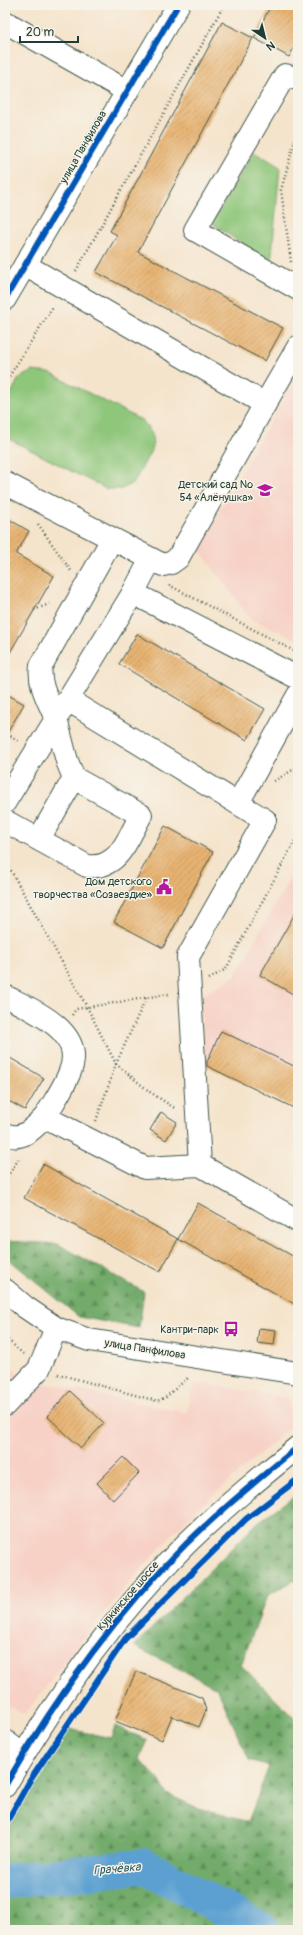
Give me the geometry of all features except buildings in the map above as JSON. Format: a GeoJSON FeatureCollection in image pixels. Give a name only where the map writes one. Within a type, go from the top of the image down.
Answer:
{"type":"FeatureCollection","features":[{"type":"Feature","properties":{"kind":"street","name":"улица Панфилова"},"geometry":{"type":"LineString","coordinates":[[5,299],[178,5]]}},
{"type":"Feature","properties":{"kind":"street"},"geometry":{"type":"LineString","coordinates":[[5,22],[127,91]]}},
{"type":"Feature","properties":{"kind":"street"},"geometry":{"type":"LineString","coordinates":[[296,288],[195,230],[285,75],[298,78]]}},
{"type":"Feature","properties":{"kind":"street"},"geometry":{"type":"LineString","coordinates":[[25,265],[265,404]]}},
{"type":"Feature","properties":{"kind":"street"},"geometry":{"type":"LineString","coordinates":[[5,483],[162,565],[171,563],[178,558],[298,347]]}},
{"type":"Feature","properties":{"kind":"street"},"geometry":{"type":"LineString","coordinates":[[5,821],[87,866],[97,867],[108,863],[119,854],[141,815],[74,778],[67,761],[56,719],[42,687],[40,676],[41,666],[112,539]]}},
{"type":"Feature","properties":{"kind":"street"},"geometry":{"type":"LineString","coordinates":[[5,802],[133,593],[151,559]]}},
{"type":"Feature","properties":{"kind":"street"},"geometry":{"type":"LineString","coordinates":[[133,593],[298,678]]}},
{"type":"Feature","properties":{"kind":"street"},"geometry":{"type":"LineString","coordinates":[[238,803],[298,695]]}},
{"type":"Feature","properties":{"kind":"street"},"geometry":{"type":"LineString","coordinates":[[68,700],[265,820],[188,957],[200,1165]]}},
{"type":"Feature","properties":{"kind":"street"},"geometry":{"type":"LineString","coordinates":[[38,839],[74,778]]}},
{"type":"Feature","properties":{"kind":"street"},"geometry":{"type":"LineString","coordinates":[[5,996],[51,1021],[69,1040],[74,1058],[70,1074],[45,1117],[32,1130],[13,1135]]}},
{"type":"Feature","properties":{"kind":"street"},"geometry":{"type":"LineString","coordinates":[[45,1117],[145,1168],[200,1165],[298,1221]]}},
{"type":"Feature","properties":{"kind":"street","name":"улица Панфилова"},"geometry":{"type":"LineString","coordinates":[[5,1290],[25,1307],[56,1328],[89,1340],[298,1373]]}},
{"type":"Feature","properties":{"kind":"street"},"geometry":{"type":"LineString","coordinates":[[5,1405],[39,1369],[56,1328]]}},
{"type":"Feature","properties":{"kind":"street","name":"Куркинское шоссе"},"geometry":{"type":"LineString","coordinates":[[5,1786],[23,1755],[88,1658],[138,1597],[185,1545],[227,1506],[298,1447]]}},
{"type":"Feature","properties":{"kind":"street"},"geometry":{"type":"LineString","coordinates":[[5,1741],[23,1755]]}},
{"type":"Feature","properties":{"kind":"path"},"geometry":{"type":"LineString","coordinates":[[5,383],[65,288],[224,5]]}},
{"type":"Feature","properties":{"kind":"path"},"geometry":{"type":"LineString","coordinates":[[296,288],[281,190],[298,129]]}},
{"type":"Feature","properties":{"kind":"path"},"geometry":{"type":"LineString","coordinates":[[34,518],[84,590]]}},
{"type":"Feature","properties":{"kind":"path"},"geometry":{"type":"LineString","coordinates":[[61,1030],[76,1009],[190,990],[226,969],[298,835]]}},
{"type":"Feature","properties":{"kind":"path"},"geometry":{"type":"LineString","coordinates":[[5,860],[88,1007],[116,1064],[150,1092],[197,1123]]}},
{"type":"Feature","properties":{"kind":"path"},"geometry":{"type":"LineString","coordinates":[[89,1140],[116,1064],[146,998]]}},
{"type":"Feature","properties":{"kind":"path"},"geometry":{"type":"LineString","coordinates":[[5,1180],[22,1154],[13,1135]]}},
{"type":"Feature","properties":{"kind":"path"},"geometry":{"type":"LineString","coordinates":[[5,1337],[39,1369],[157,1401],[166,1397],[191,1375]]}},
{"type":"Feature","properties":{"kind":"shaded area","name":"Детский сад № 54 «Алёнушка»"},"geometry":{"type":"Polygon","coordinates":[[[298,373],[298,640],[251,619],[198,548],[298,373]]]}},
{"type":"Feature","properties":{"kind":"shaded area"},"geometry":{"type":"Polygon","coordinates":[[[298,864],[298,1068],[221,1031],[205,1065],[200,996],[235,976],[298,864]]]}},
{"type":"Feature","properties":{"kind":"shaded area"},"geometry":{"type":"Polygon","coordinates":[[[5,1361],[24,1379],[187,1413],[193,1382],[288,1398],[292,1425],[171,1535],[93,1626],[25,1714],[5,1705],[5,1361]]]}},
{"type":"Feature","properties":{"kind":"green space"},"geometry":{"type":"Polygon","coordinates":[[[254,151],[280,167],[271,264],[212,223],[254,151]]]}},
{"type":"Feature","properties":{"kind":"green space"},"geometry":{"type":"Polygon","coordinates":[[[32,371],[50,373],[143,421],[152,434],[153,447],[134,482],[122,489],[106,489],[11,440],[5,433],[5,405],[19,378],[32,371]]]}},
{"type":"Feature","properties":{"kind":"green space"},"geometry":{"type":"Polygon","coordinates":[[[5,1241],[58,1244],[144,1292],[139,1328],[79,1317],[5,1256],[5,1241]]]}},
{"type":"Feature","properties":{"kind":"green space"},"geometry":{"type":"Polygon","coordinates":[[[298,1493],[298,1578],[267,1596],[241,1665],[298,1722],[298,1930],[5,1930],[5,1834],[36,1777],[69,1729],[111,1738],[115,1726],[147,1740],[139,1759],[160,1781],[167,1794],[198,1808],[248,1822],[269,1766],[249,1760],[217,1688],[134,1646],[257,1523],[298,1493]]]}},
{"type":"Feature","properties":{"kind":"waterway","name":"Грачёвка"},"geometry":{"type":"LineString","coordinates":[[5,1881],[145,1866],[262,1930]]}},
{"type":"Feature","properties":{"kind":"cycle path"},"geometry":{"type":"LineString","coordinates":[[5,299],[178,5]]}},
{"type":"Feature","properties":{"kind":"cycle path"},"geometry":{"type":"LineString","coordinates":[[5,1786],[44,1721],[88,1659],[160,1571],[199,1531],[240,1494],[298,1447]]}},
{"type":"Feature","properties":{"kind":"cycle path"},"geometry":{"type":"LineString","coordinates":[[5,1825],[29,1782],[125,1639],[246,1519],[298,1479]]}},
{"type":"Feature","properties":{"kind":"place","name":"Детский сад № 54 «Алёнушка»"},"geometry":{"type":"Point","coordinates":[265,490]}},
{"type":"Feature","properties":{"kind":"place","name":"Дом детского творчества «Созвездие»"},"geometry":{"type":"Point","coordinates":[164,887]}},
{"type":"Feature","properties":{"kind":"place","name":"Кантри-парк"},"geometry":{"type":"Point","coordinates":[231,1329]}}]}
